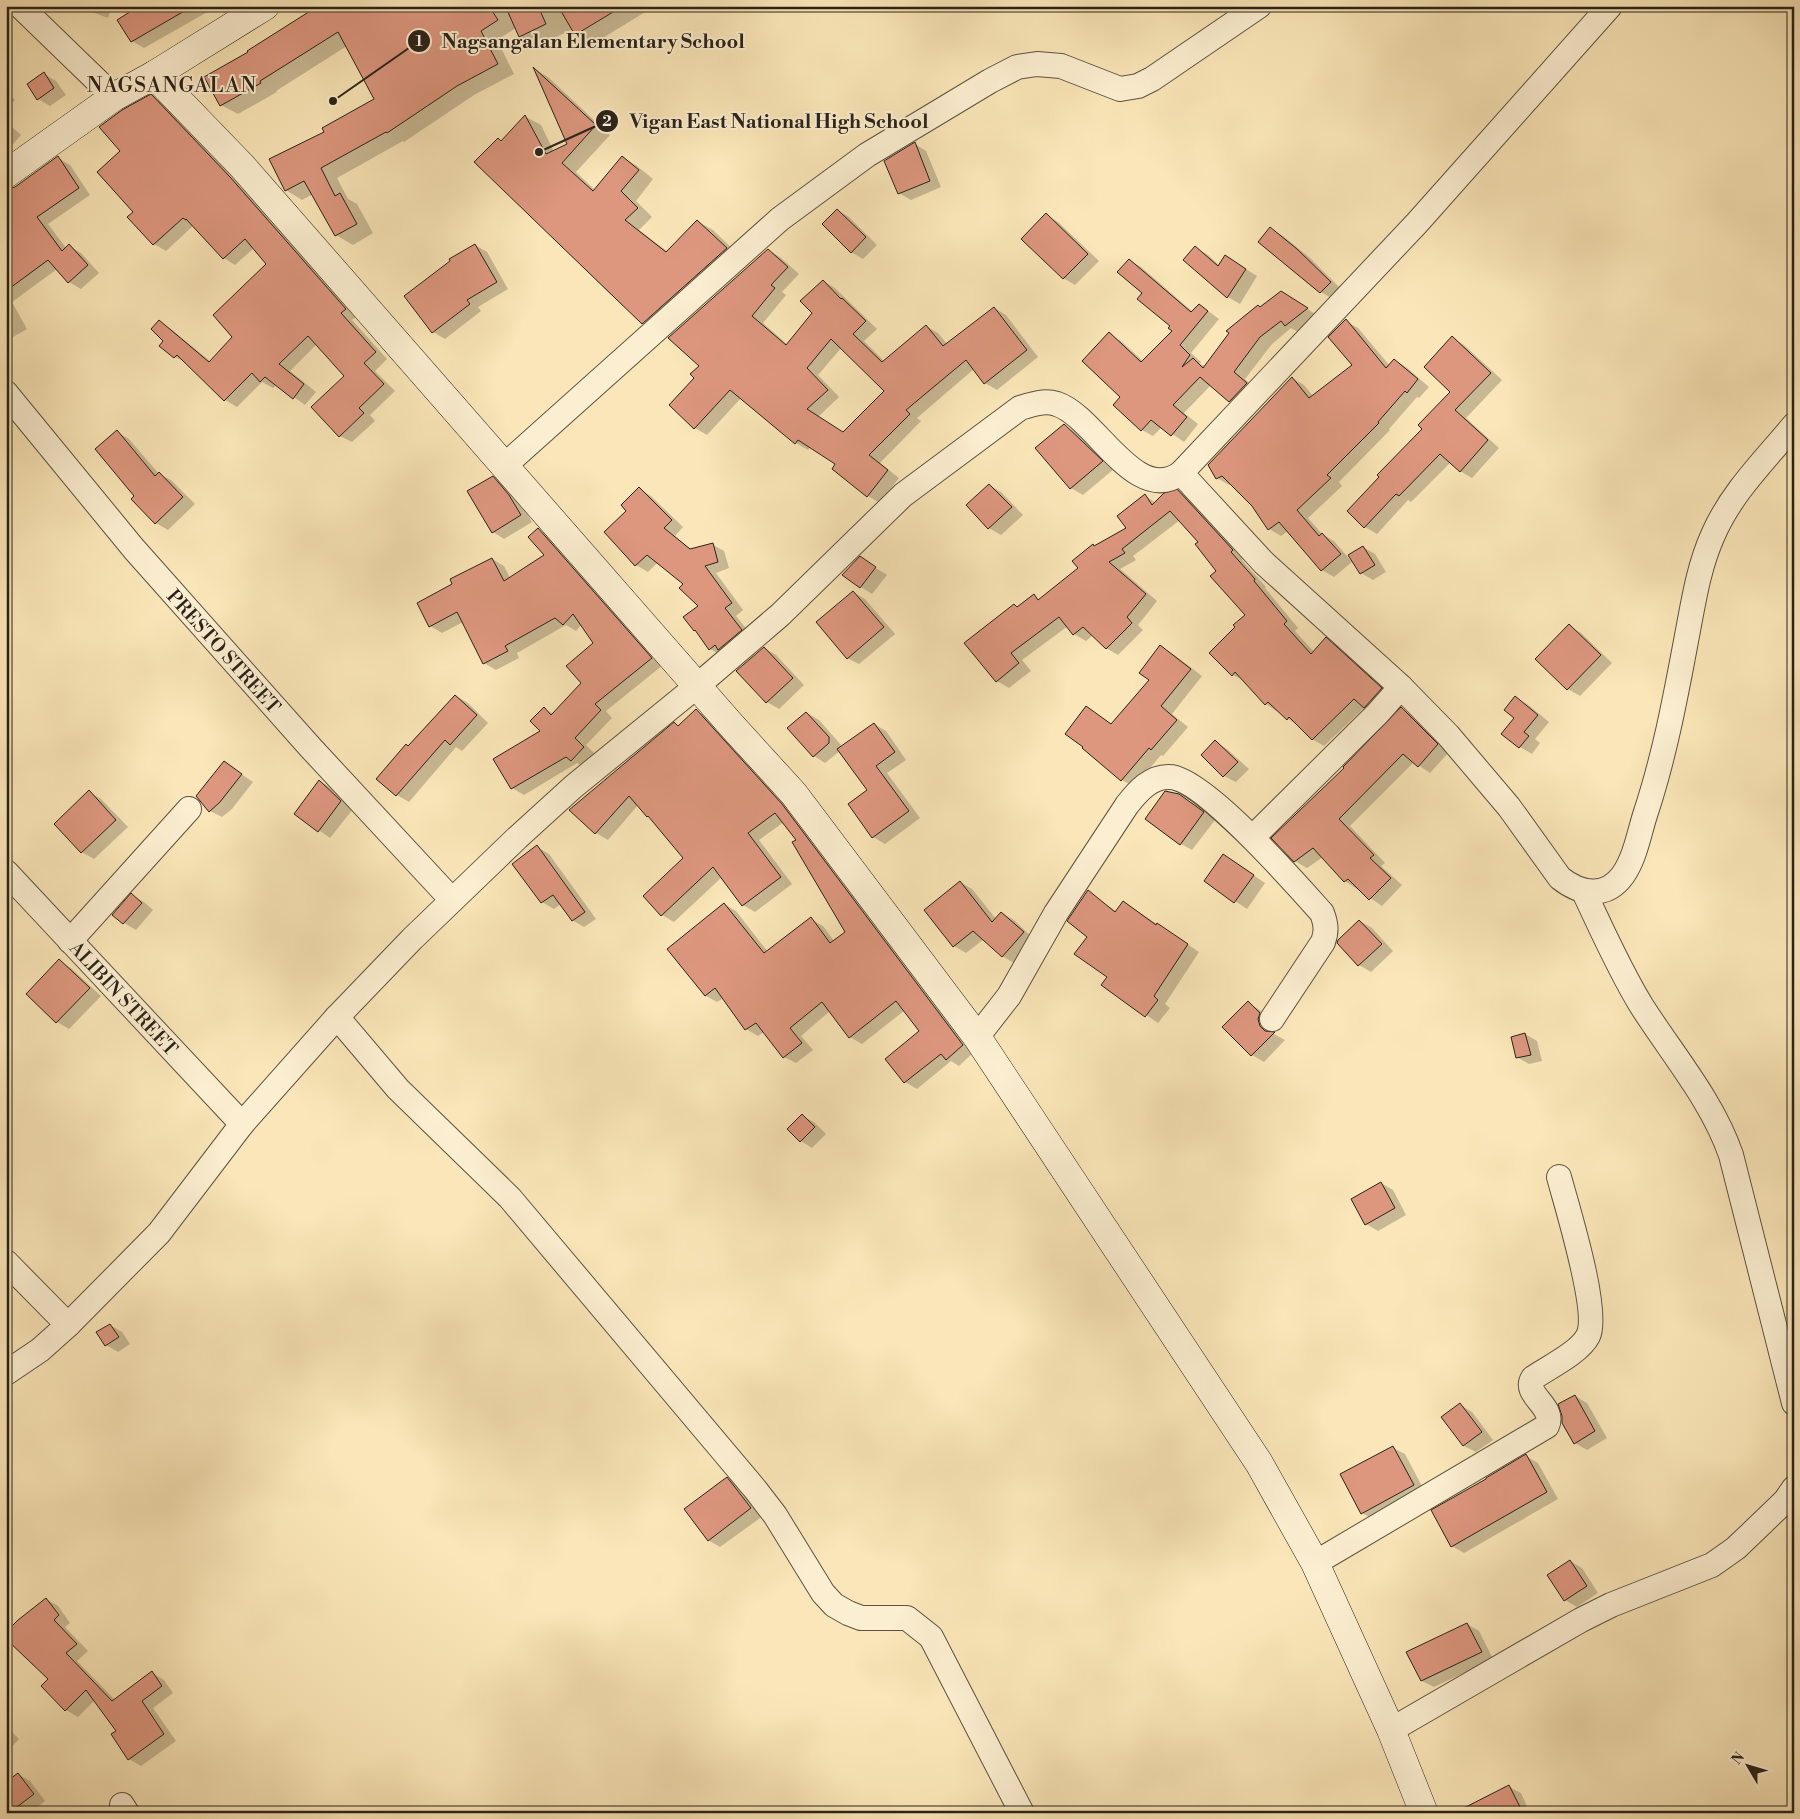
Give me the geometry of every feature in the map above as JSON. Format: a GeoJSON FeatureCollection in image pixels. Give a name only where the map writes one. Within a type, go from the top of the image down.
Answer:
{"type":"FeatureCollection","features":[{"type":"Feature","properties":{"kind":"street"},"geometry":{"type":"LineString","coordinates":[[20,6],[114,97]]}},
{"type":"Feature","properties":{"kind":"street"},"geometry":{"type":"LineString","coordinates":[[6,174],[114,97],[265,6]]}},
{"type":"Feature","properties":{"kind":"street"},"geometry":{"type":"LineString","coordinates":[[504,466],[780,218],[867,155],[990,81],[1017,67],[1038,64],[1061,66],[1120,89],[1138,86],[1152,79],[1259,6]]}},
{"type":"Feature","properties":{"kind":"street"},"geometry":{"type":"LineString","coordinates":[[6,1373],[40,1350],[159,1233],[242,1124],[337,1017],[412,939],[517,838],[574,787],[780,615],[903,495],[1020,408],[1035,403],[1047,402],[1059,404],[1073,414],[1126,463],[1150,480],[1158,482],[1167,480],[1181,473],[1417,222],[1610,6]]}},
{"type":"Feature","properties":{"kind":"street"},"geometry":{"type":"LineString","coordinates":[[154,74],[242,166],[697,686],[794,794],[977,1037],[1259,1463],[1315,1564],[1391,1730],[1424,1813]]}},
{"type":"Feature","properties":{"kind":"street","name":"PRESTO STREET"},"geometry":{"type":"LineString","coordinates":[[6,393],[134,549],[310,747],[452,900]]}},
{"type":"Feature","properties":{"kind":"street"},"geometry":{"type":"LineString","coordinates":[[1181,473],[1264,563],[1400,687],[1448,735],[1503,800],[1560,878],[1584,892],[1599,891],[1612,886],[1622,876],[1630,862],[1666,746],[1701,566],[1713,534],[1736,494],[1794,425]]}},
{"type":"Feature","properties":{"kind":"street"},"geometry":{"type":"LineString","coordinates":[[1253,838],[1377,714],[1400,687]]}},
{"type":"Feature","properties":{"kind":"street"},"geometry":{"type":"LineString","coordinates":[[977,1037],[1009,996],[1056,913],[1127,805],[1146,784],[1170,777],[1181,779],[1195,788],[1253,838],[1322,913],[1326,923],[1326,933],[1323,942],[1272,1019]]}},
{"type":"Feature","properties":{"kind":"street"},"geometry":{"type":"LineString","coordinates":[[70,941],[189,809]]}},
{"type":"Feature","properties":{"kind":"street","name":"ALIBIN STREET"},"geometry":{"type":"LineString","coordinates":[[6,872],[242,1124]]}},
{"type":"Feature","properties":{"kind":"street"},"geometry":{"type":"LineString","coordinates":[[1584,892],[1624,977],[1708,1106],[1722,1131],[1731,1155],[1794,1402]]}},
{"type":"Feature","properties":{"kind":"street"},"geometry":{"type":"LineString","coordinates":[[337,1017],[398,1088],[510,1198],[755,1489],[775,1516],[829,1600],[848,1614],[861,1618],[908,1618],[931,1637],[1022,1813]]}},
{"type":"Feature","properties":{"kind":"street"},"geometry":{"type":"LineString","coordinates":[[1315,1564],[1547,1426],[1550,1418],[1531,1389],[1531,1382],[1533,1378],[1576,1350],[1588,1335],[1591,1323],[1589,1292],[1559,1177]]}},
{"type":"Feature","properties":{"kind":"street"},"geometry":{"type":"LineString","coordinates":[[6,1262],[68,1324]]}},
{"type":"Feature","properties":{"kind":"street"},"geometry":{"type":"LineString","coordinates":[[1391,1730],[1581,1620],[1611,1605],[1712,1565],[1736,1548],[1785,1501],[1794,1488]]}},
{"type":"Feature","properties":{"kind":"building"},"geometry":{"type":"Polygon","coordinates":[[[139,6],[193,6],[131,42],[117,20],[139,6]]]}},
{"type":"Feature","properties":{"kind":"building"},"geometry":{"type":"Polygon","coordinates":[[[318,6],[489,6],[498,20],[481,31],[498,64],[457,86],[387,133],[321,168],[335,196],[340,193],[357,224],[335,236],[304,181],[285,191],[269,159],[324,132],[322,128],[374,99],[338,32],[260,81],[261,83],[220,106],[204,77],[248,52],[318,6]]]}},
{"type":"Feature","properties":{"kind":"building"},"geometry":{"type":"Polygon","coordinates":[[[516,6],[538,6],[546,24],[519,37],[507,10],[516,6]]]}},
{"type":"Feature","properties":{"kind":"building"},"geometry":{"type":"Polygon","coordinates":[[[558,6],[623,6],[575,35],[558,6]]]}},
{"type":"Feature","properties":{"kind":"building"},"geometry":{"type":"Polygon","coordinates":[[[533,67],[596,125],[562,163],[593,191],[622,156],[639,170],[621,191],[638,208],[625,220],[666,252],[697,220],[727,248],[642,324],[474,162],[498,138],[501,141],[525,115],[546,154],[567,144],[533,67]]]}},
{"type":"Feature","properties":{"kind":"building"},"geometry":{"type":"Polygon","coordinates":[[[44,72],[54,88],[37,100],[27,84],[44,72]]]}},
{"type":"Feature","properties":{"kind":"building"},"geometry":{"type":"Polygon","coordinates":[[[151,94],[230,177],[346,309],[341,313],[376,352],[364,363],[384,384],[359,408],[364,413],[339,437],[311,407],[344,376],[308,336],[279,364],[304,384],[293,399],[265,377],[260,382],[252,373],[224,401],[177,355],[174,358],[159,346],[163,341],[151,329],[159,320],[209,362],[232,337],[213,315],[266,264],[245,239],[223,259],[183,218],[153,245],[127,217],[133,212],[97,172],[120,151],[99,127],[122,110],[151,94]]]}},
{"type":"Feature","properties":{"kind":"building"},"geometry":{"type":"Polygon","coordinates":[[[915,142],[930,181],[898,194],[884,161],[915,142]]]}},
{"type":"Feature","properties":{"kind":"building"},"geometry":{"type":"Polygon","coordinates":[[[58,156],[79,188],[37,217],[62,251],[69,244],[88,265],[68,283],[48,260],[6,291],[6,189],[15,187],[58,156]]]}},
{"type":"Feature","properties":{"kind":"building"},"geometry":{"type":"Polygon","coordinates":[[[837,209],[866,237],[851,253],[822,224],[837,209]]]}},
{"type":"Feature","properties":{"kind":"building"},"geometry":{"type":"Polygon","coordinates":[[[1046,213],[1088,254],[1063,279],[1021,239],[1046,213]]]}},
{"type":"Feature","properties":{"kind":"building"},"geometry":{"type":"Polygon","coordinates":[[[1270,227],[1297,249],[1331,282],[1320,293],[1258,242],[1270,227]]]}},
{"type":"Feature","properties":{"kind":"building"},"geometry":{"type":"Polygon","coordinates":[[[475,244],[497,282],[467,300],[470,304],[432,333],[404,296],[450,261],[449,259],[475,244]]]}},
{"type":"Feature","properties":{"kind":"building"},"geometry":{"type":"Polygon","coordinates":[[[1195,246],[1218,266],[1225,255],[1246,269],[1227,298],[1183,260],[1195,246]]]}},
{"type":"Feature","properties":{"kind":"building"},"geometry":{"type":"Polygon","coordinates":[[[768,249],[788,267],[771,285],[775,288],[752,316],[786,345],[812,313],[800,301],[823,280],[866,321],[853,334],[882,362],[926,325],[943,346],[994,307],[1027,350],[984,384],[966,360],[906,410],[910,414],[869,455],[888,470],[867,497],[832,469],[835,464],[798,440],[795,444],[730,390],[694,429],[669,405],[694,378],[690,374],[699,366],[668,338],[768,249]],[[831,339],[807,368],[828,390],[807,409],[843,432],[884,391],[831,339]]]}},
{"type":"Feature","properties":{"kind":"building"},"geometry":{"type":"Polygon","coordinates":[[[1129,259],[1191,312],[1199,304],[1208,311],[1180,345],[1190,355],[1182,367],[1193,358],[1203,368],[1229,333],[1226,331],[1258,305],[1260,307],[1281,291],[1308,308],[1285,326],[1281,321],[1260,337],[1234,372],[1247,383],[1229,402],[1200,377],[1173,405],[1187,417],[1171,436],[1151,420],[1141,431],[1113,405],[1120,397],[1082,361],[1109,332],[1141,362],[1172,331],[1168,328],[1170,326],[1137,299],[1142,293],[1117,272],[1129,259]]]}},
{"type":"Feature","properties":{"kind":"building"},"geometry":{"type":"Polygon","coordinates":[[[1346,319],[1386,368],[1394,359],[1418,379],[1407,393],[1405,391],[1379,423],[1327,475],[1331,478],[1297,510],[1319,536],[1322,533],[1341,554],[1321,571],[1279,522],[1268,530],[1252,506],[1222,476],[1216,479],[1208,465],[1292,377],[1309,398],[1352,365],[1328,337],[1346,319]]]}},
{"type":"Feature","properties":{"kind":"building"},"geometry":{"type":"Polygon","coordinates":[[[1452,336],[1491,373],[1455,410],[1488,440],[1460,472],[1440,454],[1399,496],[1396,494],[1364,528],[1347,511],[1379,477],[1377,475],[1422,429],[1418,425],[1450,392],[1424,367],[1452,336]]]}},
{"type":"Feature","properties":{"kind":"building"},"geometry":{"type":"Polygon","coordinates":[[[1064,424],[1103,461],[1070,489],[1035,448],[1064,424]]]}},
{"type":"Feature","properties":{"kind":"building"},"geometry":{"type":"Polygon","coordinates":[[[117,430],[155,476],[159,472],[183,497],[155,524],[131,499],[134,496],[95,449],[117,430]]]}},
{"type":"Feature","properties":{"kind":"building"},"geometry":{"type":"Polygon","coordinates":[[[493,476],[509,495],[521,515],[492,533],[467,491],[493,476]]]}},
{"type":"Feature","properties":{"kind":"building"},"geometry":{"type":"Polygon","coordinates":[[[989,484],[1012,507],[988,529],[966,505],[989,484]]]}},
{"type":"Feature","properties":{"kind":"building"},"geometry":{"type":"Polygon","coordinates":[[[639,487],[672,520],[664,528],[690,549],[713,543],[718,562],[705,566],[732,603],[725,608],[742,630],[718,650],[715,645],[709,650],[683,617],[698,606],[679,588],[683,584],[647,555],[635,566],[604,532],[626,511],[621,505],[639,487]]]}},
{"type":"Feature","properties":{"kind":"building"},"geometry":{"type":"Polygon","coordinates":[[[1177,489],[1233,550],[1231,552],[1255,579],[1254,581],[1287,621],[1284,624],[1311,654],[1326,637],[1382,688],[1364,708],[1354,699],[1312,740],[1289,717],[1287,720],[1268,702],[1265,705],[1235,672],[1232,676],[1209,653],[1235,627],[1233,625],[1245,615],[1210,576],[1216,571],[1195,544],[1198,542],[1170,511],[1122,549],[1125,553],[1109,562],[1146,594],[1127,617],[1132,623],[1106,649],[1083,627],[1073,635],[1059,617],[1011,653],[1019,663],[996,682],[964,643],[1014,604],[1017,607],[1034,594],[1038,600],[1078,568],[1072,561],[1093,544],[1094,546],[1126,528],[1117,516],[1145,494],[1152,505],[1164,493],[1177,489]]]}},
{"type":"Feature","properties":{"kind":"building"},"geometry":{"type":"Polygon","coordinates":[[[538,528],[652,658],[595,704],[601,710],[575,738],[584,747],[571,761],[566,757],[511,789],[493,759],[540,731],[530,721],[544,707],[551,715],[581,683],[566,666],[593,643],[573,614],[563,625],[555,618],[505,646],[508,651],[483,664],[457,612],[429,627],[417,603],[452,584],[450,579],[492,558],[504,581],[544,555],[528,537],[538,528]]]}},
{"type":"Feature","properties":{"kind":"building"},"geometry":{"type":"Polygon","coordinates":[[[1363,546],[1375,565],[1360,574],[1348,555],[1363,546]]]}},
{"type":"Feature","properties":{"kind":"building"},"geometry":{"type":"Polygon","coordinates":[[[860,556],[876,567],[860,588],[842,575],[860,556]]]}},
{"type":"Feature","properties":{"kind":"building"},"geometry":{"type":"Polygon","coordinates":[[[853,591],[884,627],[847,659],[816,622],[853,591]]]}},
{"type":"Feature","properties":{"kind":"building"},"geometry":{"type":"Polygon","coordinates":[[[1569,624],[1601,655],[1567,690],[1535,659],[1569,624]]]}},
{"type":"Feature","properties":{"kind":"building"},"geometry":{"type":"Polygon","coordinates":[[[1160,645],[1191,669],[1161,706],[1177,720],[1151,750],[1149,748],[1121,781],[1083,747],[1065,734],[1086,706],[1111,724],[1149,680],[1139,673],[1160,645]]]}},
{"type":"Feature","properties":{"kind":"building"},"geometry":{"type":"Polygon","coordinates":[[[764,647],[793,678],[766,703],[736,671],[764,647]]]}},
{"type":"Feature","properties":{"kind":"building"},"geometry":{"type":"Polygon","coordinates":[[[455,695],[477,715],[450,745],[445,740],[396,796],[376,779],[406,744],[408,746],[455,695]]]}},
{"type":"Feature","properties":{"kind":"building"},"geometry":{"type":"Polygon","coordinates":[[[1515,696],[1538,715],[1524,732],[1529,736],[1519,748],[1501,734],[1514,718],[1504,710],[1515,696]]]}},
{"type":"Feature","properties":{"kind":"building"},"geometry":{"type":"Polygon","coordinates":[[[1401,707],[1438,744],[1418,767],[1403,754],[1339,819],[1374,855],[1370,858],[1391,878],[1369,900],[1348,879],[1344,882],[1313,848],[1294,862],[1271,838],[1344,768],[1401,707]]]}},
{"type":"Feature","properties":{"kind":"building"},"geometry":{"type":"Polygon","coordinates":[[[696,709],[782,804],[963,1045],[946,1060],[941,1054],[904,1083],[885,1059],[919,1031],[896,1001],[849,1038],[822,1002],[790,1028],[802,1043],[783,1058],[756,1023],[745,1030],[715,988],[705,996],[667,949],[724,903],[764,953],[811,917],[830,943],[845,932],[792,842],[796,840],[775,813],[748,833],[781,877],[742,906],[713,867],[661,916],[643,896],[683,858],[648,816],[629,796],[595,834],[569,810],[674,722],[678,726],[696,709]]]}},
{"type":"Feature","properties":{"kind":"building"},"geometry":{"type":"Polygon","coordinates":[[[806,712],[829,737],[829,743],[813,757],[787,728],[806,712]]]}},
{"type":"Feature","properties":{"kind":"building"},"geometry":{"type":"Polygon","coordinates":[[[874,723],[895,752],[876,766],[909,811],[872,838],[848,804],[867,790],[837,749],[874,723]]]}},
{"type":"Feature","properties":{"kind":"building"},"geometry":{"type":"Polygon","coordinates":[[[1215,740],[1238,762],[1223,777],[1201,755],[1215,740]]]}},
{"type":"Feature","properties":{"kind":"building"},"geometry":{"type":"Polygon","coordinates":[[[224,761],[242,774],[220,802],[209,812],[196,796],[224,761]]]}},
{"type":"Feature","properties":{"kind":"building"},"geometry":{"type":"Polygon","coordinates":[[[319,780],[341,801],[318,832],[294,814],[319,780]]]}},
{"type":"Feature","properties":{"kind":"building"},"geometry":{"type":"Polygon","coordinates":[[[89,790],[116,820],[81,853],[54,824],[89,790]]]}},
{"type":"Feature","properties":{"kind":"building"},"geometry":{"type":"Polygon","coordinates":[[[1165,791],[1179,794],[1204,812],[1180,845],[1145,819],[1165,791]]]}},
{"type":"Feature","properties":{"kind":"building"},"geometry":{"type":"Polygon","coordinates":[[[537,845],[585,912],[572,921],[553,895],[541,903],[512,864],[537,845]]]}},
{"type":"Feature","properties":{"kind":"building"},"geometry":{"type":"Polygon","coordinates":[[[1223,854],[1254,875],[1234,903],[1204,881],[1223,854]]]}},
{"type":"Feature","properties":{"kind":"building"},"geometry":{"type":"Polygon","coordinates":[[[960,881],[992,922],[1001,912],[1024,932],[1002,957],[973,931],[953,947],[924,910],[960,881]]]}},
{"type":"Feature","properties":{"kind":"building"},"geometry":{"type":"Polygon","coordinates":[[[1088,890],[1115,912],[1123,901],[1156,925],[1157,923],[1188,944],[1154,996],[1158,1000],[1145,1017],[1101,985],[1107,977],[1074,954],[1087,937],[1067,921],[1088,890]]]}},
{"type":"Feature","properties":{"kind":"building"},"geometry":{"type":"Polygon","coordinates":[[[131,893],[142,903],[123,924],[112,915],[131,893]]]}},
{"type":"Feature","properties":{"kind":"building"},"geometry":{"type":"Polygon","coordinates":[[[1359,920],[1382,944],[1358,966],[1337,943],[1359,920]]]}},
{"type":"Feature","properties":{"kind":"building"},"geometry":{"type":"Polygon","coordinates":[[[59,959],[90,988],[56,1023],[26,994],[59,959]]]}},
{"type":"Feature","properties":{"kind":"building"},"geometry":{"type":"Polygon","coordinates":[[[1248,1001],[1260,1013],[1258,1019],[1260,1026],[1265,1031],[1275,1032],[1251,1056],[1222,1027],[1248,1001]]]}},
{"type":"Feature","properties":{"kind":"building"},"geometry":{"type":"Polygon","coordinates":[[[1525,1033],[1531,1055],[1516,1058],[1511,1037],[1525,1033]]]}},
{"type":"Feature","properties":{"kind":"building"},"geometry":{"type":"Polygon","coordinates":[[[802,1114],[815,1127],[800,1142],[787,1129],[802,1114]]]}},
{"type":"Feature","properties":{"kind":"building"},"geometry":{"type":"Polygon","coordinates":[[[1381,1182],[1395,1208],[1365,1225],[1351,1199],[1381,1182]]]}},
{"type":"Feature","properties":{"kind":"building"},"geometry":{"type":"Polygon","coordinates":[[[110,1324],[119,1337],[105,1346],[96,1332],[110,1324]]]}},
{"type":"Feature","properties":{"kind":"building"},"geometry":{"type":"Polygon","coordinates":[[[1575,1395],[1595,1431],[1574,1444],[1562,1423],[1558,1404],[1575,1395]]]}},
{"type":"Feature","properties":{"kind":"building"},"geometry":{"type":"Polygon","coordinates":[[[1460,1403],[1482,1432],[1463,1446],[1441,1417],[1460,1403]]]}},
{"type":"Feature","properties":{"kind":"building"},"geometry":{"type":"Polygon","coordinates":[[[1393,1446],[1414,1485],[1361,1514],[1340,1474],[1393,1446]]]}},
{"type":"Feature","properties":{"kind":"building"},"geometry":{"type":"Polygon","coordinates":[[[1526,1454],[1547,1492],[1451,1547],[1431,1510],[1526,1454]]]}},
{"type":"Feature","properties":{"kind":"building"},"geometry":{"type":"Polygon","coordinates":[[[727,1477],[751,1508],[708,1541],[684,1509],[727,1477]]]}},
{"type":"Feature","properties":{"kind":"building"},"geometry":{"type":"Polygon","coordinates":[[[1570,1560],[1587,1586],[1564,1601],[1547,1575],[1570,1560]]]}},
{"type":"Feature","properties":{"kind":"building"},"geometry":{"type":"Polygon","coordinates":[[[46,1598],[59,1615],[54,1620],[77,1644],[66,1653],[112,1701],[152,1671],[162,1686],[142,1701],[164,1734],[128,1760],[111,1734],[116,1731],[86,1690],[65,1711],[41,1686],[48,1679],[6,1639],[6,1632],[46,1598]]]}},
{"type":"Feature","properties":{"kind":"building"},"geometry":{"type":"Polygon","coordinates":[[[1467,1623],[1482,1652],[1421,1681],[1406,1652],[1467,1623]]]}},
{"type":"Feature","properties":{"kind":"building"},"geometry":{"type":"Polygon","coordinates":[[[18,1773],[34,1794],[9,1813],[6,1813],[6,1782],[18,1773]]]}},
{"type":"Feature","properties":{"kind":"building"},"geometry":{"type":"Polygon","coordinates":[[[1509,1785],[1523,1813],[1454,1813],[1509,1785]]]}},
{"type":"Feature","properties":{"kind":"place","name":"Nagsangalan Elementary School"},"geometry":{"type":"Point","coordinates":[333,101]}},
{"type":"Feature","properties":{"kind":"place","name":"Vigan East National High School"},"geometry":{"type":"Point","coordinates":[539,152]}},
{"type":"Feature","properties":{"kind":"district","name":"NAGSANGALAN"},"geometry":{"type":"Point","coordinates":[172,85]}}]}
